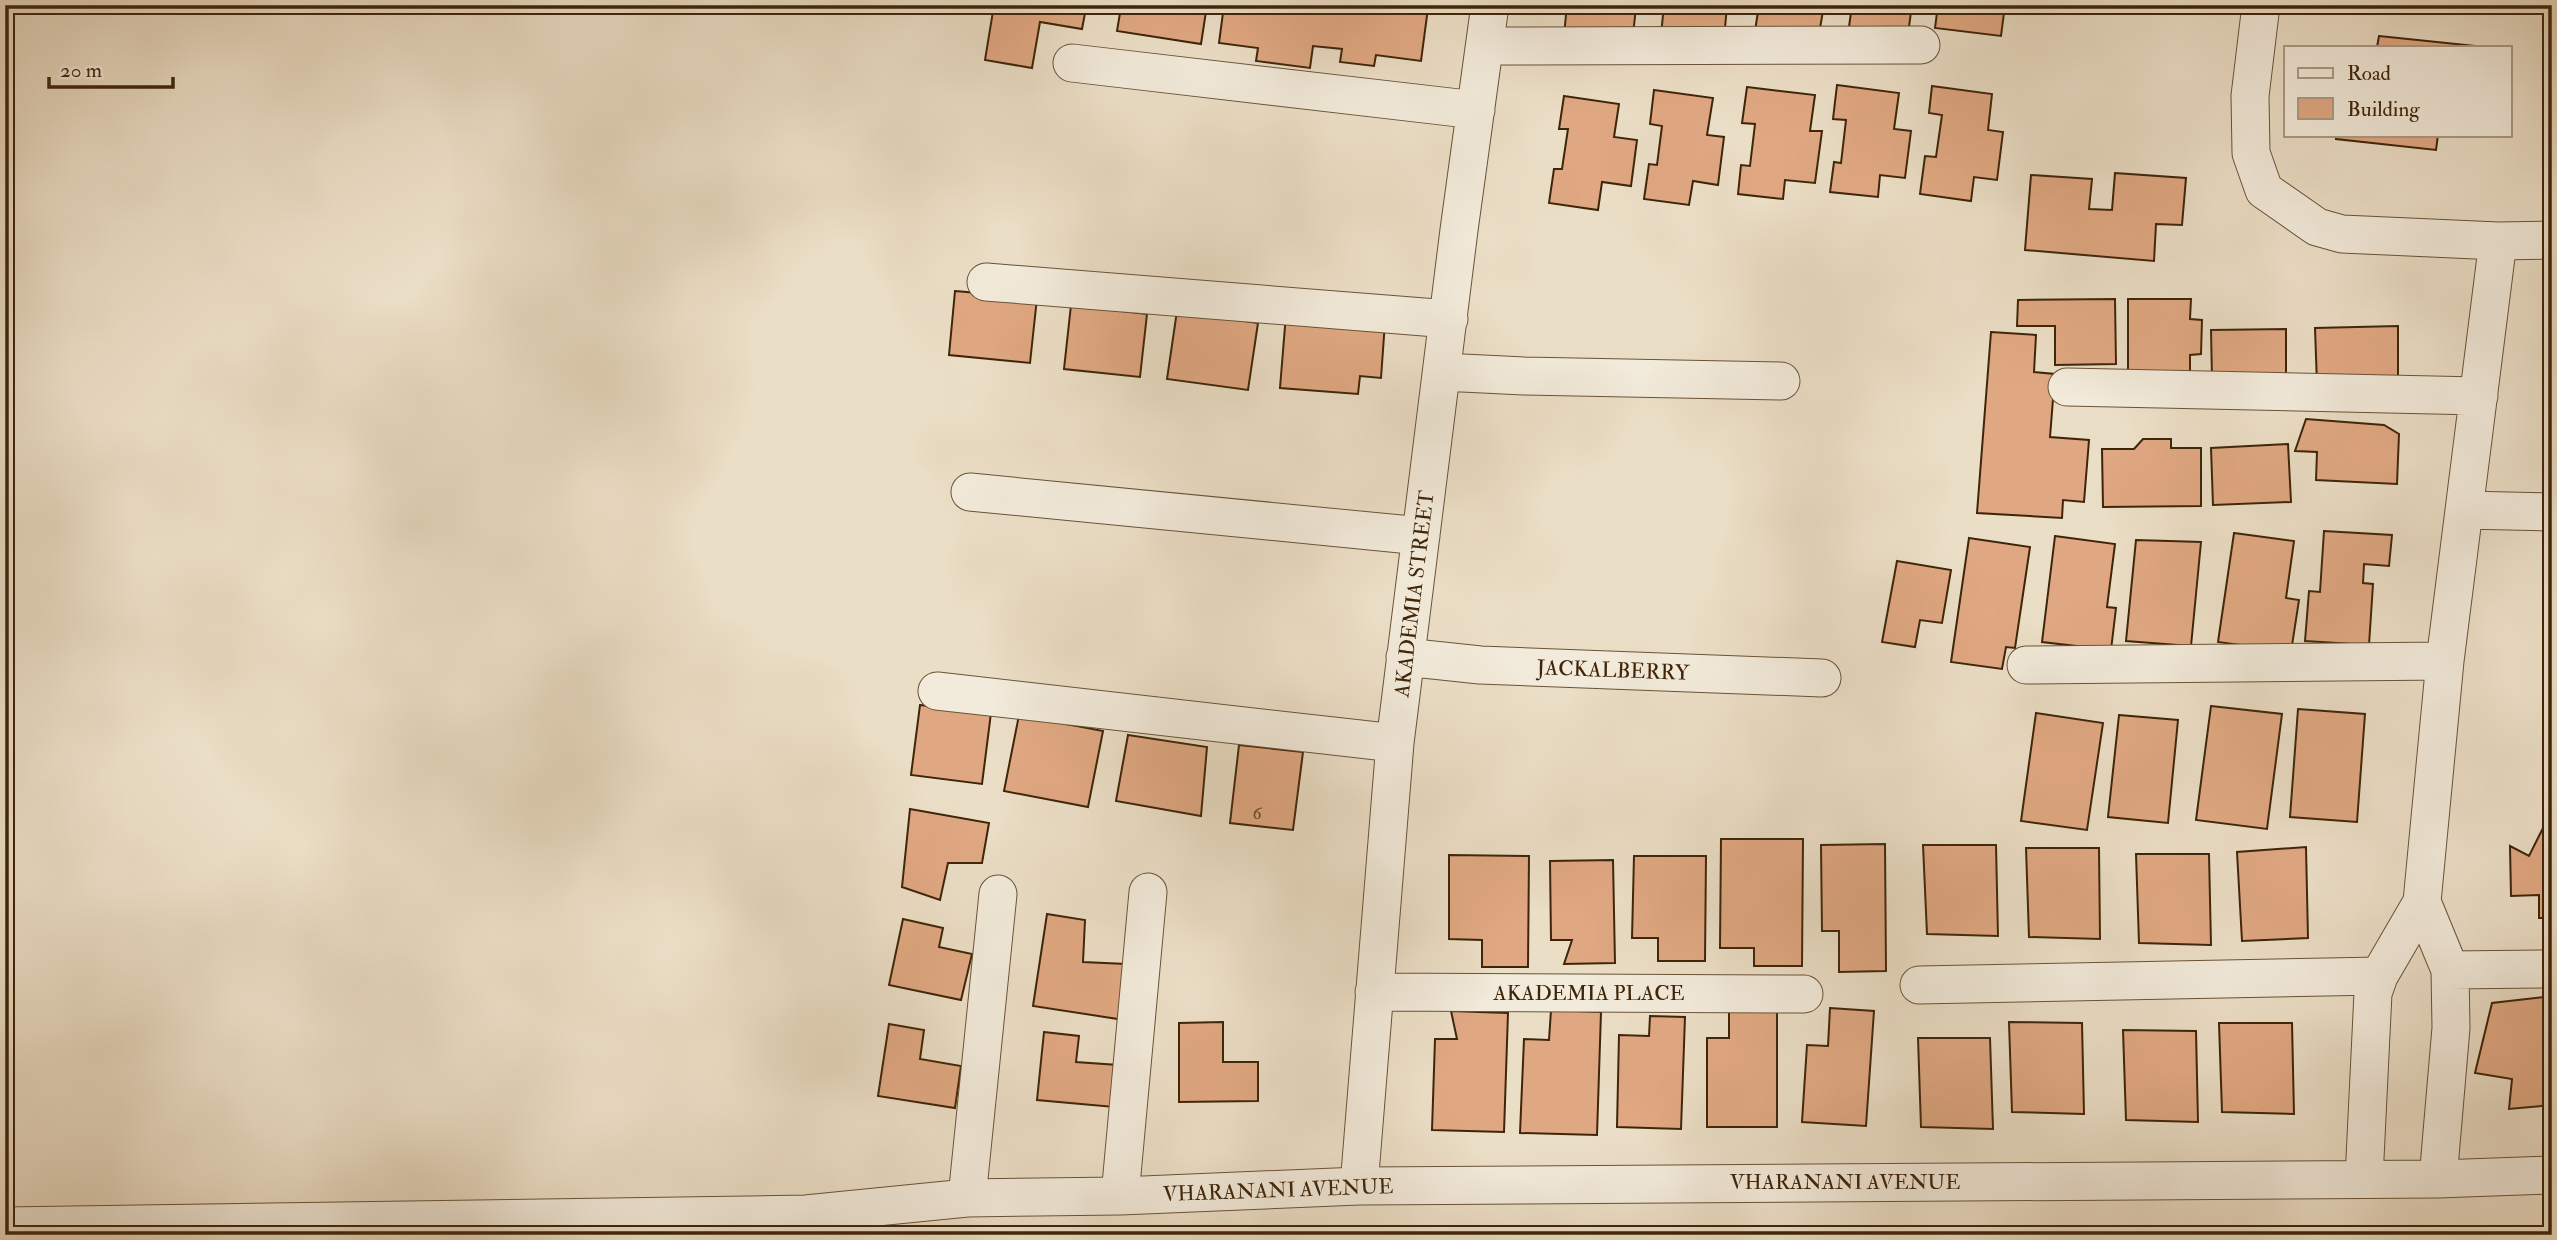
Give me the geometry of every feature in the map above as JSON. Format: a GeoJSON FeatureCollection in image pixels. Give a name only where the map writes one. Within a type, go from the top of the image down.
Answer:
{"type":"FeatureCollection","features":[{"type":"Feature","properties":{"kind":"street","name":"AKADEMIA STREET"},"geometry":{"type":"LineString","coordinates":[[1360,1186],[1395,743],[1490,5]]}},
{"type":"Feature","properties":{"kind":"street"},"geometry":{"type":"LineString","coordinates":[[2261,5],[2250,96],[2250,119],[2251,153],[2263,190],[2317,227],[2342,234],[2498,241],[2552,240]]}},
{"type":"Feature","properties":{"kind":"street"},"geometry":{"type":"LineString","coordinates":[[1485,46],[1921,45]]}},
{"type":"Feature","properties":{"kind":"street"},"geometry":{"type":"LineString","coordinates":[[1072,63],[1476,110]]}},
{"type":"Feature","properties":{"kind":"street"},"geometry":{"type":"LineString","coordinates":[[2364,1179],[2373,993],[2379,976],[2422,902],[2445,661],[2498,241]]}},
{"type":"Feature","properties":{"kind":"street"},"geometry":{"type":"LineString","coordinates":[[986,282],[1449,319]]}},
{"type":"Feature","properties":{"kind":"street"},"geometry":{"type":"LineString","coordinates":[[1442,372],[1781,380]]}},
{"type":"Feature","properties":{"kind":"street"},"geometry":{"type":"LineString","coordinates":[[2067,387],[2479,396]]}},
{"type":"Feature","properties":{"kind":"street"},"geometry":{"type":"LineString","coordinates":[[970,492],[1421,537]]}},
{"type":"Feature","properties":{"kind":"street"},"geometry":{"type":"LineString","coordinates":[[2464,510],[2552,512]]}},
{"type":"Feature","properties":{"kind":"street","name":"JACKALBERRY"},"geometry":{"type":"LineString","coordinates":[[1405,657],[1480,665],[1822,678]]}},
{"type":"Feature","properties":{"kind":"street"},"geometry":{"type":"LineString","coordinates":[[2026,665],[2445,661]]}},
{"type":"Feature","properties":{"kind":"street"},"geometry":{"type":"LineString","coordinates":[[937,691],[1395,743]]}},
{"type":"Feature","properties":{"kind":"street"},"geometry":{"type":"LineString","coordinates":[[1121,1196],[1148,892]]}},
{"type":"Feature","properties":{"kind":"street"},"geometry":{"type":"LineString","coordinates":[[967,1198],[998,894]]}},
{"type":"Feature","properties":{"kind":"street"},"geometry":{"type":"LineString","coordinates":[[2422,902],[2450,970],[2451,1028],[2438,1179]]}},
{"type":"Feature","properties":{"kind":"street"},"geometry":{"type":"LineString","coordinates":[[2450,970],[2552,969]]}},
{"type":"Feature","properties":{"kind":"street"},"geometry":{"type":"LineString","coordinates":[[1919,985],[2379,976]]}},
{"type":"Feature","properties":{"kind":"street","name":"AKADEMIA PLACE"},"geometry":{"type":"LineString","coordinates":[[1374,992],[1804,995]]}},
{"type":"Feature","properties":{"kind":"street","name":"VHARANANI AVENUE"},"geometry":{"type":"LineString","coordinates":[[5,1226],[806,1214],[967,1198],[1121,1196],[1360,1186],[2438,1179],[2552,1175]]}},
{"type":"Feature","properties":{"kind":"building"},"geometry":{"type":"Polygon","coordinates":[[[994,5],[1207,5],[1201,44],[1117,31],[1120,13],[1086,8],[1082,29],[1040,22],[1032,68],[985,60],[994,5]]]}},
{"type":"Feature","properties":{"kind":"building"},"geometry":{"type":"Polygon","coordinates":[[[1224,5],[1410,5],[1428,8],[1421,61],[1376,55],[1374,66],[1340,62],[1342,49],[1313,46],[1310,68],[1256,61],[1258,48],[1219,43],[1224,5]]]}},
{"type":"Feature","properties":{"kind":"building"},"geometry":{"type":"Polygon","coordinates":[[[1567,5],[1649,5],[1649,9],[1636,8],[1632,43],[1564,35],[1567,5]]]}},
{"type":"Feature","properties":{"kind":"building"},"geometry":{"type":"Polygon","coordinates":[[[1664,5],[1727,5],[1724,40],[1661,35],[1664,5]]]}},
{"type":"Feature","properties":{"kind":"building"},"geometry":{"type":"Polygon","coordinates":[[[1759,5],[1824,5],[1818,40],[1755,31],[1759,5]]]}},
{"type":"Feature","properties":{"kind":"building"},"geometry":{"type":"Polygon","coordinates":[[[1852,5],[1912,5],[1908,34],[1849,27],[1852,5]]]}},
{"type":"Feature","properties":{"kind":"building"},"geometry":{"type":"Polygon","coordinates":[[[1938,5],[2005,5],[2001,36],[1935,28],[1938,5]]]}},
{"type":"Feature","properties":{"kind":"building"},"geometry":{"type":"Polygon","coordinates":[[[2379,36],[2475,46],[2377,46],[2379,36]]]}},
{"type":"Feature","properties":{"kind":"building"},"geometry":{"type":"Polygon","coordinates":[[[1837,85],[1899,93],[1894,129],[1911,131],[1905,178],[1880,175],[1878,197],[1830,192],[1834,162],[1841,163],[1846,120],[1833,119],[1837,85]]]}},
{"type":"Feature","properties":{"kind":"building"},"geometry":{"type":"Polygon","coordinates":[[[1932,86],[1992,94],[1988,130],[2003,132],[1997,180],[1974,177],[1971,201],[1920,194],[1925,156],[1936,157],[1942,115],[1929,113],[1932,86]]]}},
{"type":"Feature","properties":{"kind":"building"},"geometry":{"type":"Polygon","coordinates":[[[1747,87],[1815,95],[1810,131],[1822,131],[1815,183],[1785,180],[1783,199],[1738,194],[1741,165],[1750,166],[1755,124],[1742,123],[1747,87]]]}},
{"type":"Feature","properties":{"kind":"building"},"geometry":{"type":"Polygon","coordinates":[[[1654,90],[1713,98],[1707,135],[1724,137],[1718,185],[1693,181],[1689,205],[1644,199],[1649,164],[1657,165],[1662,126],[1650,124],[1654,90]]]}},
{"type":"Feature","properties":{"kind":"building"},"geometry":{"type":"Polygon","coordinates":[[[1564,96],[1619,104],[1614,137],[1637,140],[1631,186],[1602,182],[1598,210],[1549,203],[1554,169],[1562,169],[1568,129],[1559,129],[1564,96]]]}},
{"type":"Feature","properties":{"kind":"building"},"geometry":{"type":"Polygon","coordinates":[[[2336,136],[2438,136],[2436,150],[2336,139],[2336,136]]]}},
{"type":"Feature","properties":{"kind":"building"},"geometry":{"type":"Polygon","coordinates":[[[2115,173],[2186,178],[2182,225],[2156,224],[2154,261],[2025,250],[2031,175],[2092,179],[2089,209],[2112,210],[2115,173]]]}},
{"type":"Feature","properties":{"kind":"building"},"geometry":{"type":"Polygon","coordinates":[[[955,291],[1037,298],[1030,363],[949,355],[955,291]]]}},
{"type":"Feature","properties":{"kind":"building"},"geometry":{"type":"Polygon","coordinates":[[[2115,299],[2116,364],[2055,365],[2055,326],[2017,326],[2018,300],[2115,299]]]}},
{"type":"Feature","properties":{"kind":"building"},"geometry":{"type":"Polygon","coordinates":[[[2128,299],[2191,299],[2190,319],[2202,320],[2201,354],[2190,355],[2190,375],[2128,375],[2128,299]]]}},
{"type":"Feature","properties":{"kind":"building"},"geometry":{"type":"Polygon","coordinates":[[[1071,305],[1147,314],[1140,377],[1064,369],[1071,305]]]}},
{"type":"Feature","properties":{"kind":"building"},"geometry":{"type":"Polygon","coordinates":[[[1177,311],[1258,323],[1248,390],[1167,379],[1177,311]]]}},
{"type":"Feature","properties":{"kind":"building"},"geometry":{"type":"Polygon","coordinates":[[[1286,314],[1385,322],[1381,378],[1360,376],[1358,394],[1280,388],[1286,314]]]}},
{"type":"Feature","properties":{"kind":"building"},"geometry":{"type":"Polygon","coordinates":[[[2398,326],[2398,379],[2317,384],[2315,328],[2398,326]]]}},
{"type":"Feature","properties":{"kind":"building"},"geometry":{"type":"Polygon","coordinates":[[[2286,329],[2286,377],[2212,379],[2211,330],[2286,329]]]}},
{"type":"Feature","properties":{"kind":"building"},"geometry":{"type":"Polygon","coordinates":[[[1991,332],[2036,335],[2034,372],[2055,374],[2050,437],[2089,440],[2084,502],[2063,500],[2062,518],[1977,513],[1991,332]]]}},
{"type":"Feature","properties":{"kind":"building"},"geometry":{"type":"Polygon","coordinates":[[[2306,419],[2384,425],[2399,434],[2397,484],[2316,480],[2317,452],[2295,451],[2306,419]]]}},
{"type":"Feature","properties":{"kind":"building"},"geometry":{"type":"Polygon","coordinates":[[[2143,439],[2171,439],[2171,448],[2201,448],[2201,506],[2103,507],[2102,449],[2134,449],[2143,439]]]}},
{"type":"Feature","properties":{"kind":"building"},"geometry":{"type":"Polygon","coordinates":[[[2288,444],[2291,502],[2213,505],[2211,448],[2288,444]]]}},
{"type":"Feature","properties":{"kind":"building"},"geometry":{"type":"Polygon","coordinates":[[[2324,531],[2392,535],[2389,566],[2364,564],[2363,583],[2373,584],[2369,645],[2305,641],[2309,591],[2320,592],[2324,531]]]}},
{"type":"Feature","properties":{"kind":"building"},"geometry":{"type":"Polygon","coordinates":[[[2234,533],[2294,541],[2286,598],[2299,600],[2291,652],[2218,642],[2234,533]]]}},
{"type":"Feature","properties":{"kind":"building"},"geometry":{"type":"Polygon","coordinates":[[[2055,536],[2115,544],[2107,607],[2116,608],[2111,650],[2042,642],[2055,536]]]}},
{"type":"Feature","properties":{"kind":"building"},"geometry":{"type":"Polygon","coordinates":[[[1969,538],[2030,547],[2015,648],[2006,647],[2002,669],[1951,662],[1969,538]]]}},
{"type":"Feature","properties":{"kind":"building"},"geometry":{"type":"Polygon","coordinates":[[[2136,540],[2201,542],[2191,646],[2126,641],[2136,540]]]}},
{"type":"Feature","properties":{"kind":"building"},"geometry":{"type":"Polygon","coordinates":[[[1897,561],[1951,570],[1942,623],[1920,620],[1915,647],[1882,642],[1897,561]]]}},
{"type":"Feature","properties":{"kind":"building"},"geometry":{"type":"Polygon","coordinates":[[[920,705],[991,713],[982,784],[911,775],[920,705]]]}},
{"type":"Feature","properties":{"kind":"building"},"geometry":{"type":"Polygon","coordinates":[[[2211,706],[2282,714],[2267,829],[2196,820],[2211,706]]]}},
{"type":"Feature","properties":{"kind":"building"},"geometry":{"type":"Polygon","coordinates":[[[2298,709],[2365,714],[2357,822],[2290,817],[2298,709]]]}},
{"type":"Feature","properties":{"kind":"building"},"geometry":{"type":"Polygon","coordinates":[[[2036,713],[2103,723],[2087,830],[2021,821],[2036,713]]]}},
{"type":"Feature","properties":{"kind":"building"},"geometry":{"type":"Polygon","coordinates":[[[1019,715],[1103,731],[1088,807],[1004,791],[1019,715]]]}},
{"type":"Feature","properties":{"kind":"building"},"geometry":{"type":"Polygon","coordinates":[[[2119,715],[2178,720],[2168,823],[2108,817],[2119,715]]]}},
{"type":"Feature","properties":{"kind":"building"},"geometry":{"type":"Polygon","coordinates":[[[1128,735],[1207,747],[1201,816],[1116,801],[1128,735]]]}},
{"type":"Feature","properties":{"kind":"building"},"geometry":{"type":"Polygon","coordinates":[[[1239,745],[1303,752],[1293,830],[1230,823],[1239,745]]]}},
{"type":"Feature","properties":{"kind":"building"},"geometry":{"type":"Polygon","coordinates":[[[910,809],[989,823],[982,863],[948,863],[940,900],[902,887],[910,809]]]}},
{"type":"Feature","properties":{"kind":"building"},"geometry":{"type":"Polygon","coordinates":[[[2552,825],[2552,918],[2539,918],[2539,895],[2511,896],[2510,846],[2529,856],[2544,826],[2552,825]]]}},
{"type":"Feature","properties":{"kind":"building"},"geometry":{"type":"Polygon","coordinates":[[[1721,839],[1803,839],[1802,966],[1754,966],[1754,948],[1720,948],[1721,839]]]}},
{"type":"Feature","properties":{"kind":"building"},"geometry":{"type":"Polygon","coordinates":[[[1885,844],[1886,971],[1839,972],[1839,931],[1822,931],[1821,845],[1885,844]]]}},
{"type":"Feature","properties":{"kind":"building"},"geometry":{"type":"Polygon","coordinates":[[[1923,845],[1996,845],[1998,936],[1927,934],[1923,845]]]}},
{"type":"Feature","properties":{"kind":"building"},"geometry":{"type":"Polygon","coordinates":[[[2306,847],[2308,938],[2242,941],[2237,852],[2306,847]]]}},
{"type":"Feature","properties":{"kind":"building"},"geometry":{"type":"Polygon","coordinates":[[[2026,848],[2099,848],[2100,939],[2029,937],[2026,848]]]}},
{"type":"Feature","properties":{"kind":"building"},"geometry":{"type":"Polygon","coordinates":[[[2136,854],[2209,854],[2211,945],[2139,943],[2136,854]]]}},
{"type":"Feature","properties":{"kind":"building"},"geometry":{"type":"Polygon","coordinates":[[[1449,855],[1529,856],[1528,967],[1482,967],[1482,940],[1449,939],[1449,855]]]}},
{"type":"Feature","properties":{"kind":"building"},"geometry":{"type":"Polygon","coordinates":[[[1634,856],[1706,856],[1705,961],[1658,961],[1658,938],[1632,938],[1634,856]]]}},
{"type":"Feature","properties":{"kind":"building"},"geometry":{"type":"Polygon","coordinates":[[[1613,860],[1615,963],[1564,964],[1572,940],[1551,940],[1550,861],[1613,860]]]}},
{"type":"Feature","properties":{"kind":"building"},"geometry":{"type":"Polygon","coordinates":[[[1047,914],[1085,920],[1083,962],[1126,964],[1118,1019],[1033,1006],[1047,914]]]}},
{"type":"Feature","properties":{"kind":"building"},"geometry":{"type":"Polygon","coordinates":[[[903,919],[943,928],[939,947],[972,954],[961,1000],[889,985],[903,919]]]}},
{"type":"Feature","properties":{"kind":"building"},"geometry":{"type":"Polygon","coordinates":[[[2552,996],[2552,1105],[2509,1109],[2512,1079],[2475,1073],[2492,1003],[2552,996]]]}},
{"type":"Feature","properties":{"kind":"building"},"geometry":{"type":"Polygon","coordinates":[[[1830,1008],[1874,1011],[1866,1126],[1802,1122],[1807,1045],[1828,1046],[1830,1008]]]}},
{"type":"Feature","properties":{"kind":"building"},"geometry":{"type":"Polygon","coordinates":[[[1729,1009],[1777,1009],[1777,1127],[1707,1127],[1707,1038],[1729,1038],[1729,1009]]]}},
{"type":"Feature","properties":{"kind":"building"},"geometry":{"type":"Polygon","coordinates":[[[1551,1010],[1601,1012],[1597,1135],[1520,1133],[1524,1039],[1549,1040],[1551,1010]]]}},
{"type":"Feature","properties":{"kind":"building"},"geometry":{"type":"Polygon","coordinates":[[[1451,1011],[1508,1013],[1504,1132],[1432,1130],[1435,1039],[1457,1039],[1451,1011]]]}},
{"type":"Feature","properties":{"kind":"building"},"geometry":{"type":"Polygon","coordinates":[[[1650,1016],[1685,1017],[1681,1129],[1617,1127],[1619,1035],[1649,1036],[1650,1016]]]}},
{"type":"Feature","properties":{"kind":"building"},"geometry":{"type":"Polygon","coordinates":[[[1223,1022],[1223,1062],[1258,1062],[1258,1101],[1179,1102],[1179,1023],[1223,1022]]]}},
{"type":"Feature","properties":{"kind":"building"},"geometry":{"type":"Polygon","coordinates":[[[2009,1022],[2082,1023],[2084,1114],[2012,1112],[2009,1022]]]}},
{"type":"Feature","properties":{"kind":"building"},"geometry":{"type":"Polygon","coordinates":[[[2219,1023],[2292,1023],[2294,1114],[2222,1112],[2219,1023]]]}},
{"type":"Feature","properties":{"kind":"building"},"geometry":{"type":"Polygon","coordinates":[[[889,1024],[924,1030],[920,1059],[961,1066],[955,1108],[878,1096],[889,1024]]]}},
{"type":"Feature","properties":{"kind":"building"},"geometry":{"type":"Polygon","coordinates":[[[2123,1030],[2196,1031],[2198,1122],[2126,1120],[2123,1030]]]}},
{"type":"Feature","properties":{"kind":"building"},"geometry":{"type":"Polygon","coordinates":[[[1044,1032],[1079,1036],[1076,1062],[1118,1065],[1114,1107],[1037,1100],[1044,1032]]]}},
{"type":"Feature","properties":{"kind":"building"},"geometry":{"type":"Polygon","coordinates":[[[1918,1038],[1990,1038],[1993,1129],[1921,1127],[1918,1038]]]}}]}
